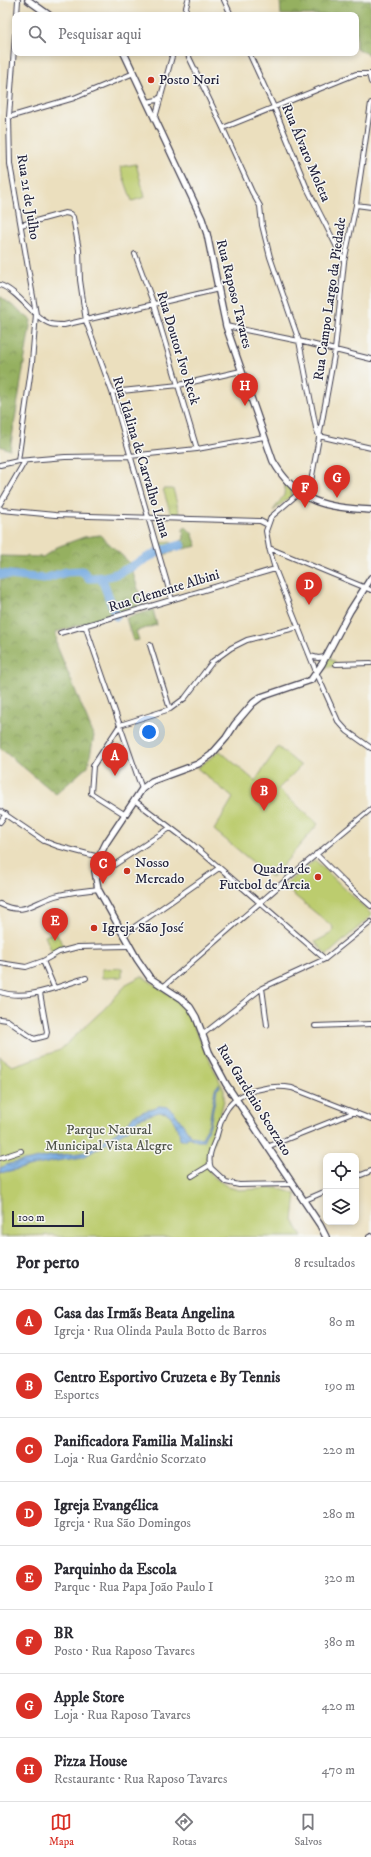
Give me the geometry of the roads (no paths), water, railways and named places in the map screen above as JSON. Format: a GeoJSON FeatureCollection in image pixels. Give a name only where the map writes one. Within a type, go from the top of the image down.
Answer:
{"type":"FeatureCollection","features":[{"type":"Feature","properties":{"kind":"street"},"geometry":{"type":"LineString","coordinates":[[17,12],[18,0]]}},
{"type":"Feature","properties":{"kind":"street"},"geometry":{"type":"LineString","coordinates":[[28,0],[44,12]]}},
{"type":"Feature","properties":{"kind":"street"},"geometry":{"type":"LineString","coordinates":[[185,12],[188,0]]}},
{"type":"Feature","properties":{"kind":"street"},"geometry":{"type":"LineString","coordinates":[[224,0],[230,12]]}},
{"type":"Feature","properties":{"kind":"street","name":"Rua 21 de Julho"},"geometry":{"type":"LineString","coordinates":[[13,56],[9,117],[10,164],[36,314],[32,362],[18,461]]}},
{"type":"Feature","properties":{"kind":"street","name":"Rua Raposo Tavares"},"geometry":{"type":"LineString","coordinates":[[126,56],[202,220],[207,234],[226,326],[273,461],[280,472],[299,493],[308,498],[341,508],[371,510]]}},
{"type":"Feature","properties":{"kind":"street"},"geometry":{"type":"LineString","coordinates":[[155,118],[172,56]]}},
{"type":"Feature","properties":{"kind":"street"},"geometry":{"type":"LineString","coordinates":[[187,56],[260,206],[262,225],[270,257],[299,341],[316,428],[319,436],[371,448]]}},
{"type":"Feature","properties":{"kind":"street","name":"Rua Álvaro Moleta"},"geometry":{"type":"LineString","coordinates":[[250,56],[274,107],[306,186],[344,262]]}},
{"type":"Feature","properties":{"kind":"street"},"geometry":{"type":"LineString","coordinates":[[9,117],[74,98],[134,73]]}},
{"type":"Feature","properties":{"kind":"street"},"geometry":{"type":"LineString","coordinates":[[223,128],[356,74],[370,74],[371,82]]}},
{"type":"Feature","properties":{"kind":"street"},"geometry":{"type":"LineString","coordinates":[[147,102],[157,100],[161,96]]}},
{"type":"Feature","properties":{"kind":"street","name":"Rua Campo Largo da Piedade"},"geometry":{"type":"LineString","coordinates":[[308,498],[335,350],[344,262],[356,205],[371,103]]}},
{"type":"Feature","properties":{"kind":"street"},"geometry":{"type":"LineString","coordinates":[[356,205],[371,207]]}},
{"type":"Feature","properties":{"kind":"street","name":"Rua Idalina de Carvalho Lima"},"geometry":{"type":"LineString","coordinates":[[21,225],[65,213],[70,214],[73,217],[79,250],[80,280],[86,321],[112,392],[172,600]]}},
{"type":"Feature","properties":{"kind":"street","name":"Rua Doutor Ivo Reck"},"geometry":{"type":"LineString","coordinates":[[135,254],[154,305],[197,449]]}},
{"type":"Feature","properties":{"kind":"street"},"geometry":{"type":"LineString","coordinates":[[0,285],[24,301],[36,314],[50,324],[64,325],[219,289]]}},
{"type":"Feature","properties":{"kind":"street"},"geometry":{"type":"LineString","coordinates":[[226,326],[299,341],[371,359]]}},
{"type":"Feature","properties":{"kind":"street"},"geometry":{"type":"LineString","coordinates":[[112,392],[179,386],[241,371]]}},
{"type":"Feature","properties":{"kind":"street"},"geometry":{"type":"LineString","coordinates":[[0,465],[18,461],[65,457],[130,456],[197,449],[264,437]]}},
{"type":"Feature","properties":{"kind":"street"},"geometry":{"type":"LineString","coordinates":[[0,504],[25,461]]}},
{"type":"Feature","properties":{"kind":"street"},"geometry":{"type":"LineString","coordinates":[[299,493],[271,517],[266,531],[268,548],[317,674],[338,721],[347,731],[371,748]]}},
{"type":"Feature","properties":{"kind":"street"},"geometry":{"type":"LineString","coordinates":[[0,508],[2,510],[55,515],[148,519],[260,521],[268,525]]}},
{"type":"Feature","properties":{"kind":"street"},"geometry":{"type":"LineString","coordinates":[[268,548],[368,588]]}},
{"type":"Feature","properties":{"kind":"street","name":"Rua Clemente Albini"},"geometry":{"type":"LineString","coordinates":[[60,633],[275,569]]}},
{"type":"Feature","properties":{"kind":"street","name":"Rua Gardênio Scorzato"},"geometry":{"type":"LineString","coordinates":[[326,1237],[236,1100],[209,1052],[196,1018],[187,1003],[163,987],[146,973],[128,946],[98,889],[96,877],[98,859],[124,814],[142,789],[152,780],[198,764],[211,755],[253,703],[261,697],[305,684],[311,680],[317,674],[350,611],[368,588],[371,578]]}},
{"type":"Feature","properties":{"kind":"street"},"geometry":{"type":"LineString","coordinates":[[85,626],[142,789]]}},
{"type":"Feature","properties":{"kind":"street"},"geometry":{"type":"LineString","coordinates":[[124,814],[91,793],[93,766],[120,725],[170,709],[185,698],[213,661],[221,654],[247,640],[299,627]]}},
{"type":"Feature","properties":{"kind":"street"},"geometry":{"type":"LineString","coordinates":[[150,645],[170,709]]}},
{"type":"Feature","properties":{"kind":"street"},"geometry":{"type":"LineString","coordinates":[[310,656],[318,658],[326,656]]}},
{"type":"Feature","properties":{"kind":"street"},"geometry":{"type":"LineString","coordinates":[[336,664],[371,663]]}},
{"type":"Feature","properties":{"kind":"street"},"geometry":{"type":"LineString","coordinates":[[134,800],[219,868],[325,959]]}},
{"type":"Feature","properties":{"kind":"street"},"geometry":{"type":"LineString","coordinates":[[163,987],[316,854],[371,809]]}},
{"type":"Feature","properties":{"kind":"street"},"geometry":{"type":"LineString","coordinates":[[0,811],[44,841],[98,859],[110,865],[117,864]]}},
{"type":"Feature","properties":{"kind":"street"},"geometry":{"type":"LineString","coordinates":[[0,822],[6,814]]}},
{"type":"Feature","properties":{"kind":"street"},"geometry":{"type":"LineString","coordinates":[[96,877],[170,828]]}},
{"type":"Feature","properties":{"kind":"street"},"geometry":{"type":"LineString","coordinates":[[316,854],[371,906]]}},
{"type":"Feature","properties":{"kind":"street"},"geometry":{"type":"LineString","coordinates":[[123,935],[219,868]]}},
{"type":"Feature","properties":{"kind":"street"},"geometry":{"type":"LineString","coordinates":[[0,904],[13,909],[25,909],[55,896],[98,889]]}},
{"type":"Feature","properties":{"kind":"street"},"geometry":{"type":"LineString","coordinates":[[202,1035],[262,988],[325,959],[371,922]]}},
{"type":"Feature","properties":{"kind":"street"},"geometry":{"type":"LineString","coordinates":[[0,963],[26,967],[43,961],[59,952],[78,947],[128,946]]}},
{"type":"Feature","properties":{"kind":"street"},"geometry":{"type":"LineString","coordinates":[[43,961],[54,987]]}},
{"type":"Feature","properties":{"kind":"street"},"geometry":{"type":"LineString","coordinates":[[0,992],[9,995],[40,993],[54,987],[86,978]]}},
{"type":"Feature","properties":{"kind":"street"},"geometry":{"type":"LineString","coordinates":[[262,988],[267,1025]]}},
{"type":"Feature","properties":{"kind":"street"},"geometry":{"type":"LineString","coordinates":[[0,1019],[7,1020],[34,1039],[46,1036],[47,1032],[40,993]]}},
{"type":"Feature","properties":{"kind":"street"},"geometry":{"type":"LineString","coordinates":[[315,1026],[371,1024]]}},
{"type":"Feature","properties":{"kind":"street"},"geometry":{"type":"LineString","coordinates":[[292,1184],[239,1185],[226,1182],[210,1165],[210,1153],[226,1110],[236,1100],[272,1086],[282,1086],[292,1088],[371,1118]]}},
{"type":"Feature","properties":{"kind":"street"},"geometry":{"type":"LineString","coordinates":[[267,1147],[355,1112]]}},
{"type":"Feature","properties":{"kind":"street"},"geometry":{"type":"LineString","coordinates":[[0,1158],[21,1151]]}},
{"type":"Feature","properties":{"kind":"street"},"geometry":{"type":"LineString","coordinates":[[192,1176],[210,1165]]}},
{"type":"Feature","properties":{"kind":"street"},"geometry":{"type":"LineString","coordinates":[[359,1176],[371,1170]]}},
{"type":"Feature","properties":{"kind":"street"},"geometry":{"type":"LineString","coordinates":[[303,1201],[323,1192]]}},
{"type":"Feature","properties":{"kind":"water"},"geometry":{"type":"Polygon","coordinates":[[[219,1084],[220,1087],[217,1089],[210,1125],[203,1141],[197,1141],[189,1137],[185,1140],[180,1140],[179,1131],[171,1116],[167,1113],[159,1112],[138,1119],[129,1129],[84,1157],[56,1161],[0,1173],[0,1168],[9,1164],[50,1156],[80,1153],[93,1148],[126,1125],[134,1115],[159,1106],[168,1107],[175,1113],[191,1136],[202,1138],[209,1123],[215,1089],[219,1084]]]}},
{"type":"Feature","properties":{"kind":"waterway"},"geometry":{"type":"LineString","coordinates":[[0,574],[44,579],[66,572],[82,571],[89,578],[101,578],[120,572],[153,554],[181,545]]}},
{"type":"Feature","properties":{"kind":"waterway"},"geometry":{"type":"LineString","coordinates":[[102,579],[116,616]]}},
{"type":"Feature","properties":{"kind":"place","name":"Posto Nori"},"geometry":{"type":"Point","coordinates":[151,80]}},
{"type":"Feature","properties":{"kind":"place","name":"Pizza House"},"geometry":{"type":"Point","coordinates":[245,406]}},
{"type":"Feature","properties":{"kind":"place","name":"Apple Store"},"geometry":{"type":"Point","coordinates":[337,498]}},
{"type":"Feature","properties":{"kind":"place","name":"BR"},"geometry":{"type":"Point","coordinates":[305,508]}},
{"type":"Feature","properties":{"kind":"place","name":"Igreja Evangélica"},"geometry":{"type":"Point","coordinates":[309,605]}},
{"type":"Feature","properties":{"kind":"place","name":"Casa das Irmãs Beata Angelina"},"geometry":{"type":"Point","coordinates":[115,776]}},
{"type":"Feature","properties":{"kind":"place","name":"Centro Esportivo Cruzeta e By Tennis"},"geometry":{"type":"Point","coordinates":[264,811]}},
{"type":"Feature","properties":{"kind":"place","name":"Nosso Mercado"},"geometry":{"type":"Point","coordinates":[127,871]}},
{"type":"Feature","properties":{"kind":"place","name":"Quadra de Futebol de Areia"},"geometry":{"type":"Point","coordinates":[318,877]}},
{"type":"Feature","properties":{"kind":"place","name":"Panificadora Familia Malinski"},"geometry":{"type":"Point","coordinates":[103,884]}},
{"type":"Feature","properties":{"kind":"place","name":"Igreja São José"},"geometry":{"type":"Point","coordinates":[94,928]}},
{"type":"Feature","properties":{"kind":"place","name":"Parquinho da Escola"},"geometry":{"type":"Point","coordinates":[55,941]}},
{"type":"Feature","properties":{"kind":"park label","name":"Parque Natural Municipal Vista Alegre"},"geometry":{"type":"Point","coordinates":[109,1138]}}]}
